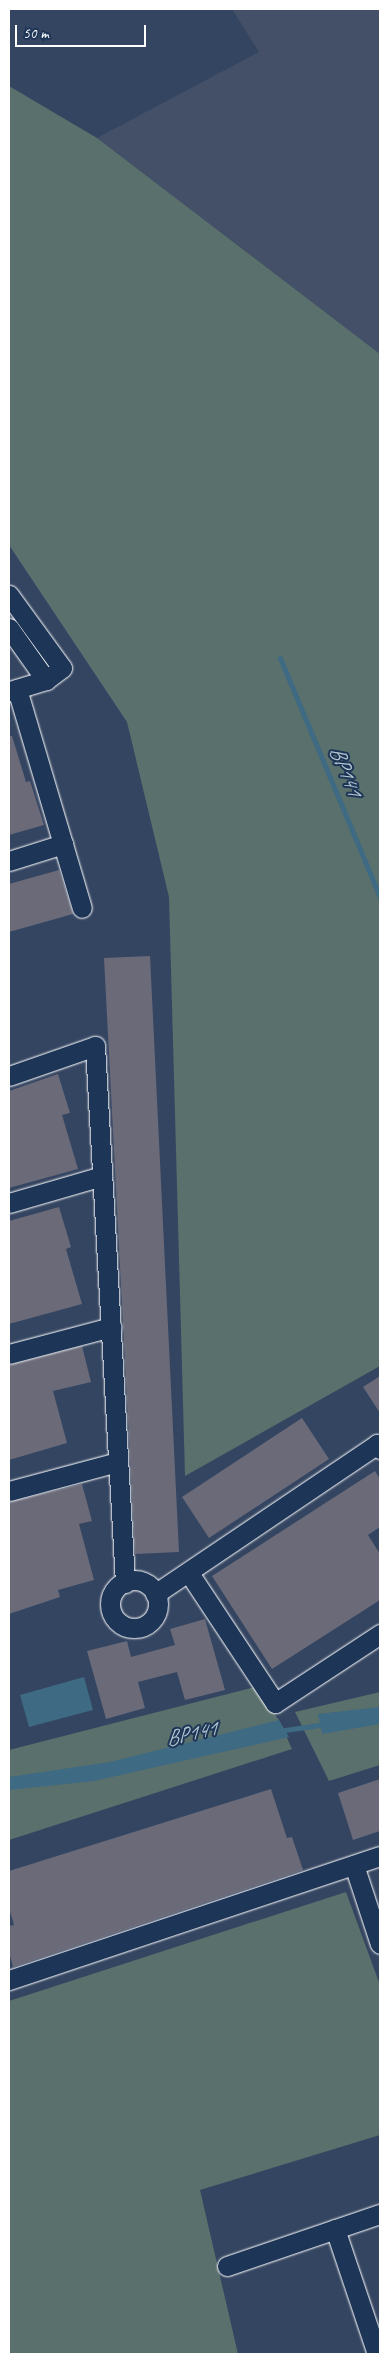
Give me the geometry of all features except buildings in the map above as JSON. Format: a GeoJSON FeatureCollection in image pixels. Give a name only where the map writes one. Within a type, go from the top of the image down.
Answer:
{"type":"FeatureCollection","features":[{"type":"Feature","properties":{"kind":"street"},"geometry":{"type":"LineString","coordinates":[[9,594],[62,668],[46,680],[13,690],[82,908]]}},
{"type":"Feature","properties":{"kind":"street"},"geometry":{"type":"LineString","coordinates":[[9,628],[46,680]]}},
{"type":"Feature","properties":{"kind":"street"},"geometry":{"type":"LineString","coordinates":[[9,860],[63,844]]}},
{"type":"Feature","properties":{"kind":"street"},"geometry":{"type":"LineString","coordinates":[[9,1076],[95,1046],[125,1583]]}},
{"type":"Feature","properties":{"kind":"street"},"geometry":{"type":"LineString","coordinates":[[9,1203],[102,1176]]}},
{"type":"Feature","properties":{"kind":"street"},"geometry":{"type":"LineString","coordinates":[[9,1354],[111,1327]]}},
{"type":"Feature","properties":{"kind":"street"},"geometry":{"type":"LineString","coordinates":[[155,1594],[189,1573],[377,1444],[380,1449]]}},
{"type":"Feature","properties":{"kind":"street"},"geometry":{"type":"LineString","coordinates":[[9,1491],[117,1462]]}},
{"type":"Feature","properties":{"kind":"street"},"geometry":{"type":"LineString","coordinates":[[189,1573],[275,1703],[380,1634]]}},
{"type":"Feature","properties":{"kind":"street"},"geometry":{"type":"LineString","coordinates":[[143,1582],[155,1594],[158,1604],[154,1618],[141,1628],[126,1626],[114,1616],[111,1602],[116,1588],[125,1583],[143,1582]]}},
{"type":"Feature","properties":{"kind":"street"},"geometry":{"type":"LineString","coordinates":[[9,1980],[380,1856]]}},
{"type":"Feature","properties":{"kind":"street"},"geometry":{"type":"LineString","coordinates":[[354,1865],[380,1944]]}},
{"type":"Feature","properties":{"kind":"street"},"geometry":{"type":"LineString","coordinates":[[227,2266],[380,2214]]}},
{"type":"Feature","properties":{"kind":"street"},"geometry":{"type":"LineString","coordinates":[[335,2229],[377,2354]]}},
{"type":"Feature","properties":{"kind":"shaded area"},"geometry":{"type":"Polygon","coordinates":[[[232,9],[380,9],[380,354],[97,138],[259,52],[232,9]]]}},
{"type":"Feature","properties":{"kind":"shaded area"},"geometry":{"type":"Polygon","coordinates":[[[84,1677],[93,1710],[29,1727],[20,1695],[84,1677]]]}},
{"type":"Feature","properties":{"kind":"shaded area"},"geometry":{"type":"Polygon","coordinates":[[[380,1707],[380,1724],[322,1734],[318,1714],[380,1707]]]}},
{"type":"Feature","properties":{"kind":"shaded area"},"geometry":{"type":"Polygon","coordinates":[[[279,1720],[289,1737],[94,1781],[9,1790],[9,1777],[110,1762],[279,1720]]]}},
{"type":"Feature","properties":{"kind":"green space"},"geometry":{"type":"Polygon","coordinates":[[[9,86],[97,138],[380,354],[380,1366],[185,1476],[169,897],[127,722],[9,545],[9,86]]]}},
{"type":"Feature","properties":{"kind":"green space"},"geometry":{"type":"Polygon","coordinates":[[[255,1687],[279,1720],[292,1749],[9,1840],[9,1750],[255,1687]]]}},
{"type":"Feature","properties":{"kind":"green space"},"geometry":{"type":"Polygon","coordinates":[[[380,1692],[380,1765],[329,1781],[295,1712],[380,1692]]]}},
{"type":"Feature","properties":{"kind":"green space"},"geometry":{"type":"Polygon","coordinates":[[[346,1892],[380,1985],[380,2135],[200,2190],[238,2354],[9,2354],[9,2001],[346,1892]]]}},
{"type":"Feature","properties":{"kind":"waterway","name":"BP141"},"geometry":{"type":"LineString","coordinates":[[280,658],[380,897]]}},
{"type":"Feature","properties":{"kind":"waterway","name":"BP141"},"geometry":{"type":"LineString","coordinates":[[278,1731],[327,1724]]}}]}
